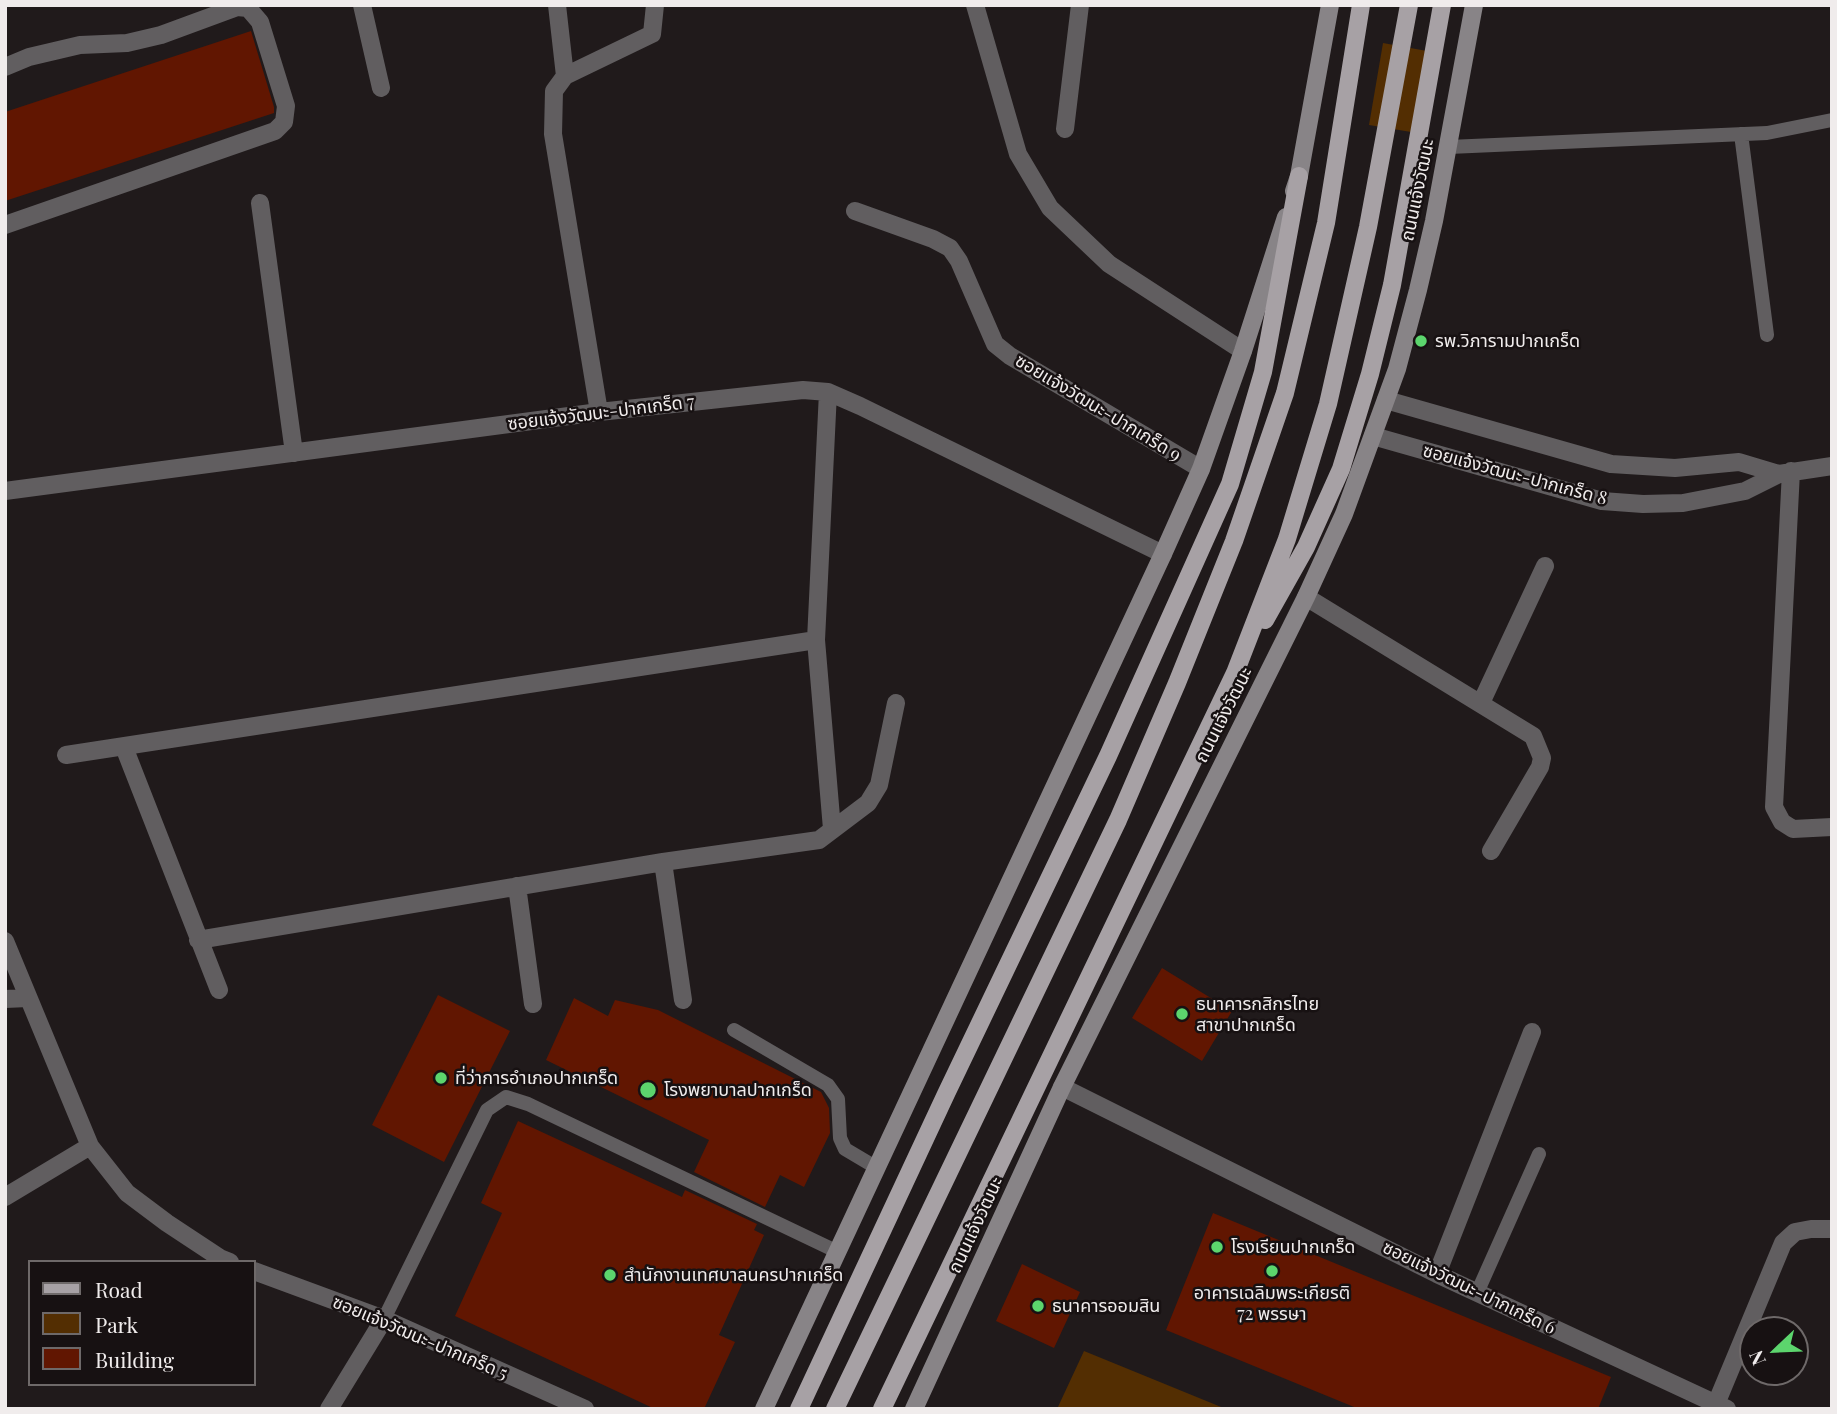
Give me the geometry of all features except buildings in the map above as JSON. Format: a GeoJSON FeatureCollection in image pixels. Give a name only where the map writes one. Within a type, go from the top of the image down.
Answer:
{"type":"FeatureCollection","features":[{"type":"Feature","properties":{"kind":"main road"},"geometry":{"type":"LineString","coordinates":[[799,1409],[1108,756],[1230,484],[1263,372],[1330,5]]}},
{"type":"Feature","properties":{"kind":"main road"},"geometry":{"type":"LineString","coordinates":[[835,1409],[1118,820],[1234,541],[1285,393],[1326,223],[1361,5]]}},
{"type":"Feature","properties":{"kind":"main road","name":"ถนนแจ้งวัฒนะ"},"geometry":{"type":"LineString","coordinates":[[882,1409],[1235,673],[1287,538],[1328,404],[1368,227],[1409,5]]}},
{"type":"Feature","properties":{"kind":"main road"},"geometry":{"type":"LineString","coordinates":[[1235,673],[1306,547],[1341,469],[1370,374],[1392,285],[1441,5]]}},
{"type":"Feature","properties":{"kind":"main road","name":"ถนนแจ้งวัฒนะ"},"geometry":{"type":"LineString","coordinates":[[914,1409],[1062,1087],[1345,514],[1387,400],[1421,278],[1474,5]]}},
{"type":"Feature","properties":{"kind":"main road"},"geometry":{"type":"LineString","coordinates":[[764,1409],[1201,469],[1243,351],[1299,176]]}},
{"type":"Feature","properties":{"kind":"street"},"geometry":{"type":"LineString","coordinates":[[362,5],[382,88]]}},
{"type":"Feature","properties":{"kind":"street"},"geometry":{"type":"LineString","coordinates":[[557,5],[565,76]]}},
{"type":"Feature","properties":{"kind":"street"},"geometry":{"type":"LineString","coordinates":[[599,412],[553,134],[554,91],[565,76],[652,34],[655,5]]}},
{"type":"Feature","properties":{"kind":"street"},"geometry":{"type":"LineString","coordinates":[[975,5],[1018,154],[1050,208],[1109,264],[1243,351]]}},
{"type":"Feature","properties":{"kind":"street"},"geometry":{"type":"LineString","coordinates":[[1065,129],[1080,5]]}},
{"type":"Feature","properties":{"kind":"street"},"geometry":{"type":"LineString","coordinates":[[5,67],[29,57],[80,45],[127,43],[162,35],[237,7],[248,8],[260,22],[286,106],[284,122],[275,131],[5,225]]}},
{"type":"Feature","properties":{"kind":"street"},"geometry":{"type":"LineString","coordinates":[[260,203],[294,453]]}},
{"type":"Feature","properties":{"kind":"street","name":"ซอยแจ้งวัฒนะ-ปากเกร็ด 9"},"geometry":{"type":"LineString","coordinates":[[855,211],[933,239],[950,248],[959,261],[995,344],[1010,356],[1201,469]]}},
{"type":"Feature","properties":{"kind":"street","name":"ซอยแจ้งวัฒนะ-ปากเกร็ด 7"},"geometry":{"type":"LineString","coordinates":[[5,491],[599,412],[803,390],[828,392],[1163,554]]}},
{"type":"Feature","properties":{"kind":"street"},"geometry":{"type":"LineString","coordinates":[[828,392],[816,640],[832,829]]}},
{"type":"Feature","properties":{"kind":"street","name":"ซอยแจ้งวัฒนะ-ปากเกร็ด 8"},"geometry":{"type":"LineString","coordinates":[[1387,400],[1611,464],[1675,468],[1740,462],[1785,472]]}},
{"type":"Feature","properties":{"kind":"street","name":"ซอยแจ้งวัฒนะ-ปากเกร็ด 8"},"geometry":{"type":"LineString","coordinates":[[1373,436],[1602,501],[1643,504],[1683,503],[1745,491],[1785,472],[1832,466]]}},
{"type":"Feature","properties":{"kind":"street"},"geometry":{"type":"LineString","coordinates":[[1785,472],[1774,807],[1782,822],[1793,829],[1832,827]]}},
{"type":"Feature","properties":{"kind":"street"},"geometry":{"type":"LineString","coordinates":[[1481,703],[1545,566]]}},
{"type":"Feature","properties":{"kind":"street"},"geometry":{"type":"LineString","coordinates":[[1306,597],[1533,736],[1542,758],[1540,767],[1491,851]]}},
{"type":"Feature","properties":{"kind":"street"},"geometry":{"type":"LineString","coordinates":[[66,755],[816,640]]}},
{"type":"Feature","properties":{"kind":"street"},"geometry":{"type":"LineString","coordinates":[[198,940],[663,862],[818,840],[868,803],[879,785],[896,703]]}},
{"type":"Feature","properties":{"kind":"street"},"geometry":{"type":"LineString","coordinates":[[124,747],[219,990]]}},
{"type":"Feature","properties":{"kind":"street"},"geometry":{"type":"LineString","coordinates":[[663,862],[683,1000]]}},
{"type":"Feature","properties":{"kind":"street"},"geometry":{"type":"LineString","coordinates":[[517,886],[533,1004]]}},
{"type":"Feature","properties":{"kind":"street"},"geometry":{"type":"LineString","coordinates":[[5,941],[90,1146],[127,1193],[167,1223],[225,1260]]}},
{"type":"Feature","properties":{"kind":"street"},"geometry":{"type":"LineString","coordinates":[[5,999],[28,998]]}},
{"type":"Feature","properties":{"kind":"street"},"geometry":{"type":"LineString","coordinates":[[1437,1274],[1519,1071],[1532,1032]]}},
{"type":"Feature","properties":{"kind":"street","name":"ซอยแจ้งวัฒนะ-ปากเกร็ด 6"},"geometry":{"type":"LineString","coordinates":[[1062,1087],[1437,1274],[1722,1406]]}},
{"type":"Feature","properties":{"kind":"street"},"geometry":{"type":"LineString","coordinates":[[5,1197],[90,1146]]}},
{"type":"Feature","properties":{"kind":"street"},"geometry":{"type":"LineString","coordinates":[[1722,1406],[1783,1243],[1795,1232],[1811,1229],[1832,1230]]}},
{"type":"Feature","properties":{"kind":"street","name":"ซอยแจ้งวัฒนะ-ปากเกร็ด 5"},"geometry":{"type":"LineString","coordinates":[[256,1272],[384,1319],[585,1409]]}},
{"type":"Feature","properties":{"kind":"street"},"geometry":{"type":"LineString","coordinates":[[329,1409],[384,1319]]}},
{"type":"Feature","properties":{"kind":"lane"},"geometry":{"type":"LineString","coordinates":[[1448,147],[1767,133],[1832,120]]}},
{"type":"Feature","properties":{"kind":"lane"},"geometry":{"type":"LineString","coordinates":[[1741,134],[1767,335]]}},
{"type":"Feature","properties":{"kind":"lane"},"geometry":{"type":"LineString","coordinates":[[734,1030],[828,1085],[838,1099],[840,1138],[845,1149],[877,1168]]}},
{"type":"Feature","properties":{"kind":"lane"},"geometry":{"type":"LineString","coordinates":[[384,1319],[487,1111],[506,1097],[528,1104],[838,1252]]}},
{"type":"Feature","properties":{"kind":"lane"},"geometry":{"type":"LineString","coordinates":[[1477,1293],[1539,1154]]}},
{"type":"Feature","properties":{"kind":"green space"},"geometry":{"type":"Polygon","coordinates":[[[1383,43],[1438,53],[1423,134],[1369,125],[1383,43]]]}},
{"type":"Feature","properties":{"kind":"green space"},"geometry":{"type":"Polygon","coordinates":[[[1084,1351],[1226,1409],[1057,1409],[1084,1351]]]}},
{"type":"Feature","properties":{"kind":"place","name":"รพ.วิภารามปากเกร็ด"},"geometry":{"type":"Point","coordinates":[1421,341]}},
{"type":"Feature","properties":{"kind":"place","name":"ธนาคารกสิกรไทย สาขาปากเกร็ด"},"geometry":{"type":"Point","coordinates":[1182,1014]}},
{"type":"Feature","properties":{"kind":"place","name":"ที่ว่าการอำเภอปากเกร็ด"},"geometry":{"type":"Point","coordinates":[441,1078]}},
{"type":"Feature","properties":{"kind":"place","name":"โรงพยาบาลปากเกร็ด"},"geometry":{"type":"Point","coordinates":[648,1090]}},
{"type":"Feature","properties":{"kind":"place","name":"โรงเรียนปากเกร็ด"},"geometry":{"type":"Point","coordinates":[1217,1247]}},
{"type":"Feature","properties":{"kind":"place","name":"อาคารเฉลิมพระเกียรติ 72 พรรษา"},"geometry":{"type":"Point","coordinates":[1272,1271]}},
{"type":"Feature","properties":{"kind":"place","name":"สำนักงานเทศบาลนครปากเกร็ด"},"geometry":{"type":"Point","coordinates":[610,1275]}},
{"type":"Feature","properties":{"kind":"place","name":"ธนาคารออมสิน"},"geometry":{"type":"Point","coordinates":[1038,1306]}}]}
